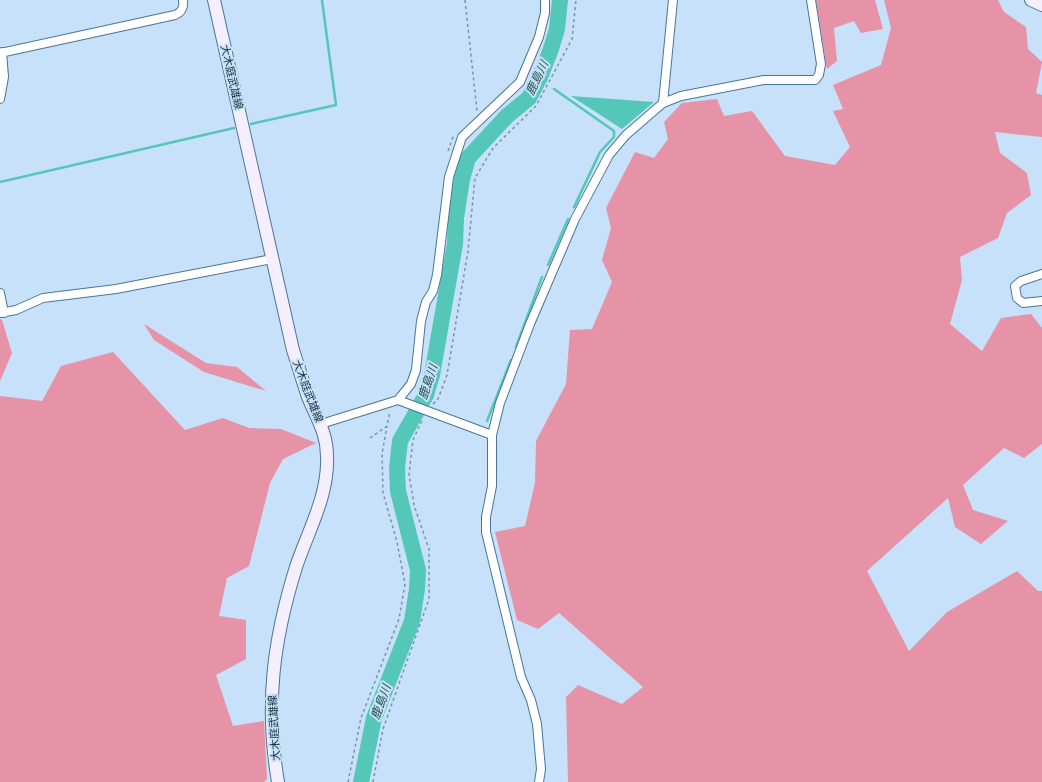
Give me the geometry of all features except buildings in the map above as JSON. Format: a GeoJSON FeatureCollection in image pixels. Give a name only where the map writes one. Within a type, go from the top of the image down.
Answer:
{"type":"FeatureCollection","features":[{"type":"Feature","properties":{"kind":"main road","name":"大木庭武雄線"},"geometry":{"type":"LineString","coordinates":[[214,0],[293,350],[307,395],[322,424],[327,456],[325,484],[281,619],[274,657],[271,705],[273,742],[278,782]]}},
{"type":"Feature","properties":{"kind":"street"},"geometry":{"type":"LineString","coordinates":[[0,98],[4,77],[1,53],[175,15],[181,12],[184,5],[183,0]]}},
{"type":"Feature","properties":{"kind":"street"},"geometry":{"type":"LineString","coordinates":[[400,401],[411,384],[416,370],[421,321],[426,302],[433,291],[437,275],[449,177],[462,138],[520,82],[539,38],[545,13],[545,0]]}},
{"type":"Feature","properties":{"kind":"street"},"geometry":{"type":"LineString","coordinates":[[663,103],[673,0]]}},
{"type":"Feature","properties":{"kind":"street"},"geometry":{"type":"LineString","coordinates":[[539,782],[541,769],[538,724],[531,700],[521,677],[486,532],[486,517],[492,486],[494,450],[492,435],[500,403],[530,324],[575,219],[609,155],[626,134],[663,103],[681,96],[764,80],[815,80],[819,75],[821,64],[811,0]]}},
{"type":"Feature","properties":{"kind":"street"},"geometry":{"type":"LineString","coordinates":[[0,293],[2,313],[16,310],[43,298],[116,289],[272,259]]}},
{"type":"Feature","properties":{"kind":"street"},"geometry":{"type":"LineString","coordinates":[[1042,274],[1021,281],[1015,286],[1017,298],[1022,303],[1042,300]]}},
{"type":"Feature","properties":{"kind":"street"},"geometry":{"type":"LineString","coordinates":[[322,424],[388,402],[400,401],[492,435]]}},
{"type":"Feature","properties":{"kind":"path"},"geometry":{"type":"LineString","coordinates":[[373,782],[383,729],[429,599],[429,549],[414,505],[409,474],[413,440],[426,411],[438,399],[447,375],[468,251],[475,178],[493,148],[536,106],[572,39],[576,0]]}},
{"type":"Feature","properties":{"kind":"path"},"geometry":{"type":"LineString","coordinates":[[348,782],[361,718],[399,619],[405,584],[397,542],[383,493],[382,454],[387,426],[391,414],[388,402]]}},
{"type":"Feature","properties":{"kind":"path"},"geometry":{"type":"LineString","coordinates":[[370,438],[387,426]]}},
{"type":"Feature","properties":{"kind":"shaded area"},"geometry":{"type":"Polygon","coordinates":[[[816,0],[875,0],[883,29],[861,33],[854,21],[834,28],[837,61],[827,69],[816,0]]]}},
{"type":"Feature","properties":{"kind":"shaded area"},"geometry":{"type":"Polygon","coordinates":[[[884,0],[998,0],[1004,12],[1026,27],[1028,49],[1042,62],[1036,93],[1042,95],[1042,137],[995,132],[1000,153],[1027,173],[1031,195],[1007,213],[998,238],[960,257],[962,280],[950,324],[982,351],[1001,318],[1031,314],[1042,328],[1042,444],[1024,458],[1004,448],[963,485],[973,510],[1008,521],[981,544],[955,527],[948,498],[867,571],[909,651],[947,612],[1017,571],[1038,591],[1042,591],[1042,782],[568,782],[566,697],[578,685],[622,704],[643,687],[559,613],[538,629],[517,620],[495,532],[525,526],[535,483],[536,441],[566,384],[570,330],[592,329],[612,282],[602,260],[611,228],[606,208],[635,152],[654,158],[668,139],[664,122],[682,103],[717,99],[724,116],[752,111],[785,156],[835,165],[850,147],[833,111],[843,109],[833,85],[881,65],[891,28],[884,0]]]}},
{"type":"Feature","properties":{"kind":"shaded area"},"geometry":{"type":"Polygon","coordinates":[[[571,96],[654,102],[622,129],[571,96]]]}},
{"type":"Feature","properties":{"kind":"shaded area"},"geometry":{"type":"Polygon","coordinates":[[[0,319],[2,320],[12,353],[0,381],[0,319]]]}},
{"type":"Feature","properties":{"kind":"shaded area"},"geometry":{"type":"Polygon","coordinates":[[[144,324],[206,363],[237,367],[266,391],[204,372],[154,340],[144,324]]]}},
{"type":"Feature","properties":{"kind":"shaded area"},"geometry":{"type":"Polygon","coordinates":[[[113,352],[185,430],[223,418],[249,428],[281,429],[316,443],[283,459],[270,483],[249,566],[227,578],[219,616],[246,620],[246,659],[216,675],[233,726],[264,721],[267,779],[264,782],[0,782],[0,396],[42,401],[61,366],[113,352]]]}},
{"type":"Feature","properties":{"kind":"waterway"},"geometry":{"type":"LineString","coordinates":[[251,124],[336,105],[322,0]]}},
{"type":"Feature","properties":{"kind":"waterway","name":"鹿島川"},"geometry":{"type":"LineString","coordinates":[[361,782],[374,718],[412,621],[417,589],[418,570],[398,491],[397,468],[400,441],[426,395],[432,375],[455,244],[456,218],[462,179],[468,158],[507,116],[529,98],[540,77],[551,49],[557,29],[560,0]]}},
{"type":"Feature","properties":{"kind":"waterway","name":"鹿島川"},"geometry":{"type":"LineString","coordinates":[[540,77],[545,82]]}},
{"type":"Feature","properties":{"kind":"waterway"},"geometry":{"type":"LineString","coordinates":[[554,89],[614,131],[614,137],[600,152],[574,207]]}},
{"type":"Feature","properties":{"kind":"waterway"},"geometry":{"type":"LineString","coordinates":[[0,182],[234,128]]}},
{"type":"Feature","properties":{"kind":"waterway"},"geometry":{"type":"LineString","coordinates":[[548,265],[568,219]]}},
{"type":"Feature","properties":{"kind":"waterway"},"geometry":{"type":"LineString","coordinates":[[516,347],[542,277]]}},
{"type":"Feature","properties":{"kind":"waterway"},"geometry":{"type":"LineString","coordinates":[[487,421],[511,360]]}}]}
